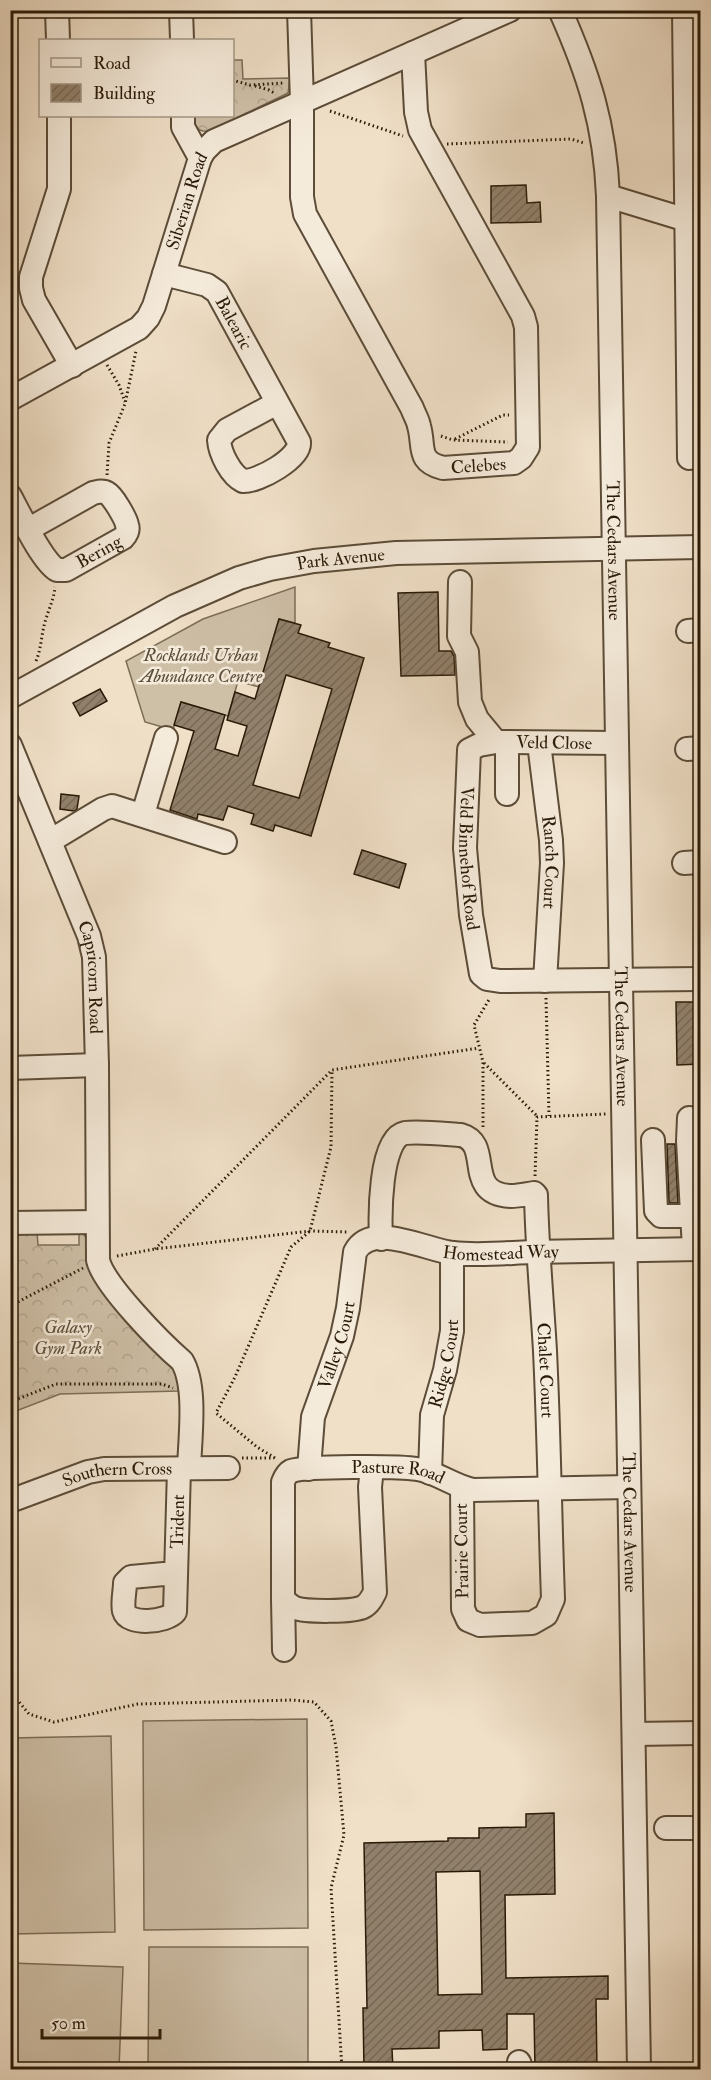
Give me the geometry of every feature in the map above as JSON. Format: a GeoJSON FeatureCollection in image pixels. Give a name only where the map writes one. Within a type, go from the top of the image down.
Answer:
{"type":"FeatureCollection","features":[{"type":"Feature","properties":{"kind":"street"},"geometry":{"type":"LineString","coordinates":[[57,10],[58,39]]}},
{"type":"Feature","properties":{"kind":"street"},"geometry":{"type":"LineString","coordinates":[[181,10],[182,39]]}},
{"type":"Feature","properties":{"kind":"street","name":"Celebes"},"geometry":{"type":"LineString","coordinates":[[299,10],[302,197],[305,214],[412,408],[420,427],[425,458],[435,466],[444,468],[514,463],[526,452],[528,443],[527,333],[522,316],[417,120],[412,53]]}},
{"type":"Feature","properties":{"kind":"street","name":"The Cedars Avenue"},"geometry":{"type":"LineString","coordinates":[[560,10],[583,62],[591,87],[605,151],[608,196],[639,2070]]}},
{"type":"Feature","properties":{"kind":"street"},"geometry":{"type":"LineString","coordinates":[[684,10],[694,223],[689,458]]}},
{"type":"Feature","properties":{"kind":"street","name":"Siberian Road"},"geometry":{"type":"LineString","coordinates":[[10,399],[139,328],[154,306],[200,158],[214,141],[302,91],[412,53],[502,12]]}},
{"type":"Feature","properties":{"kind":"street"},"geometry":{"type":"LineString","coordinates":[[59,117],[59,189],[31,277],[30,288],[34,300],[72,366]]}},
{"type":"Feature","properties":{"kind":"street"},"geometry":{"type":"LineString","coordinates":[[183,117],[183,127],[200,158]]}},
{"type":"Feature","properties":{"kind":"street"},"geometry":{"type":"LineString","coordinates":[[608,196],[694,223]]}},
{"type":"Feature","properties":{"kind":"street","name":"Balearic"},"geometry":{"type":"LineString","coordinates":[[164,274],[207,285],[217,292],[277,403]]}},
{"type":"Feature","properties":{"kind":"street"},"geometry":{"type":"LineString","coordinates":[[29,529],[93,493],[106,492]]}},
{"type":"Feature","properties":{"kind":"street","name":"Bering"},"geometry":{"type":"LineString","coordinates":[[10,496],[49,563],[57,570],[66,570],[126,535],[128,525],[113,498],[106,492]]}},
{"type":"Feature","properties":{"kind":"street","name":"Park Avenue"},"geometry":{"type":"LineString","coordinates":[[10,696],[175,606],[239,579],[270,569],[314,561],[396,553],[700,548]]}},
{"type":"Feature","properties":{"kind":"street","name":"Veld Close"},"geometry":{"type":"LineString","coordinates":[[460,582],[459,636],[466,649],[469,692],[472,710],[477,719],[501,742],[617,744]]}},
{"type":"Feature","properties":{"kind":"street"},"geometry":{"type":"LineString","coordinates":[[143,814],[166,738]]}},
{"type":"Feature","properties":{"kind":"street"},"geometry":{"type":"LineString","coordinates":[[501,742],[507,794]]}},
{"type":"Feature","properties":{"kind":"street","name":"Veld Binnehof Road"},"geometry":{"type":"LineString","coordinates":[[500,981],[483,977],[479,967],[471,915],[465,848],[468,753],[471,748],[501,742]]}},
{"type":"Feature","properties":{"kind":"street","name":"Ranch Court"},"geometry":{"type":"LineString","coordinates":[[539,743],[551,840],[545,981]]}},
{"type":"Feature","properties":{"kind":"street","name":"Capricorn Road"},"geometry":{"type":"LineString","coordinates":[[10,745],[89,936],[94,957],[97,1222],[100,1269],[114,1290],[182,1361],[187,1370],[191,1396],[184,1469]]}},
{"type":"Feature","properties":{"kind":"street"},"geometry":{"type":"LineString","coordinates":[[50,841],[109,806],[143,814],[225,842]]}},
{"type":"Feature","properties":{"kind":"street"},"geometry":{"type":"LineString","coordinates":[[500,981],[700,979]]}},
{"type":"Feature","properties":{"kind":"street"},"geometry":{"type":"LineString","coordinates":[[10,1068],[97,1065]]}},
{"type":"Feature","properties":{"kind":"street"},"geometry":{"type":"LineString","coordinates":[[689,1118],[692,1216],[698,1249]]}},
{"type":"Feature","properties":{"kind":"street","name":"Valley Court"},"geometry":{"type":"LineString","coordinates":[[309,1469],[313,1417],[342,1336],[356,1252],[370,1241],[390,1146],[396,1138],[405,1133],[461,1135],[470,1137],[476,1143]]}},
{"type":"Feature","properties":{"kind":"street"},"geometry":{"type":"LineString","coordinates":[[623,1139],[688,1141]]}},
{"type":"Feature","properties":{"kind":"street"},"geometry":{"type":"LineString","coordinates":[[652,1140],[656,1211],[659,1215],[692,1216]]}},
{"type":"Feature","properties":{"kind":"street"},"geometry":{"type":"LineString","coordinates":[[476,1143],[481,1175],[489,1189],[501,1195],[514,1196],[534,1192]]}},
{"type":"Feature","properties":{"kind":"street","name":"Chalet Court"},"geometry":{"type":"LineString","coordinates":[[534,1192],[543,1305],[550,1489]]}},
{"type":"Feature","properties":{"kind":"street"},"geometry":{"type":"LineString","coordinates":[[624,1192],[655,1192]]}},
{"type":"Feature","properties":{"kind":"street"},"geometry":{"type":"LineString","coordinates":[[10,1222],[97,1222]]}},
{"type":"Feature","properties":{"kind":"street","name":"Homestead Way"},"geometry":{"type":"LineString","coordinates":[[370,1241],[411,1241],[452,1253],[698,1249]]}},
{"type":"Feature","properties":{"kind":"street","name":"Ridge Court"},"geometry":{"type":"LineString","coordinates":[[430,1473],[432,1415],[446,1370],[452,1331],[452,1253]]}},
{"type":"Feature","properties":{"kind":"street","name":"Southern Cross"},"geometry":{"type":"LineString","coordinates":[[10,1501],[104,1469],[228,1468]]}},
{"type":"Feature","properties":{"kind":"street"},"geometry":{"type":"LineString","coordinates":[[283,1599],[292,1607],[302,1610],[355,1610],[370,1602],[375,1592],[370,1487],[372,1468]]}},
{"type":"Feature","properties":{"kind":"street","name":"Pasture Road"},"geometry":{"type":"LineString","coordinates":[[309,1469],[401,1468],[430,1473],[462,1488],[473,1490],[629,1487]]}},
{"type":"Feature","properties":{"kind":"street","name":"Trident"},"geometry":{"type":"LineString","coordinates":[[175,1573],[184,1469]]}},
{"type":"Feature","properties":{"kind":"street"},"geometry":{"type":"LineString","coordinates":[[284,1650],[283,1482],[287,1474],[292,1471],[309,1469]]}},
{"type":"Feature","properties":{"kind":"street","name":"Prairie Court"},"geometry":{"type":"LineString","coordinates":[[462,1488],[463,1609],[468,1620],[480,1625],[532,1623],[546,1615],[552,1599],[550,1489]]}},
{"type":"Feature","properties":{"kind":"street"},"geometry":{"type":"LineString","coordinates":[[634,1734],[700,1733]]}},
{"type":"Feature","properties":{"kind":"street"},"geometry":{"type":"LineString","coordinates":[[666,1828],[700,1828]]}},
{"type":"Feature","properties":{"kind":"path"},"geometry":{"type":"LineString","coordinates":[[234,81],[250,85],[302,91],[428,144],[570,139],[605,151]]}},
{"type":"Feature","properties":{"kind":"path"},"geometry":{"type":"LineString","coordinates":[[106,492],[109,443],[125,404],[135,364],[139,328]]}},
{"type":"Feature","properties":{"kind":"path"},"geometry":{"type":"LineString","coordinates":[[98,351],[119,385],[125,404]]}},
{"type":"Feature","properties":{"kind":"path"},"geometry":{"type":"LineString","coordinates":[[453,440],[503,415],[528,414]]}},
{"type":"Feature","properties":{"kind":"path"},"geometry":{"type":"LineString","coordinates":[[420,427],[427,433],[453,440],[528,443]]}},
{"type":"Feature","properties":{"kind":"path"},"geometry":{"type":"LineString","coordinates":[[36,661],[45,621],[54,599],[57,570]]}},
{"type":"Feature","properties":{"kind":"path"},"geometry":{"type":"LineString","coordinates":[[476,1143],[484,1125],[483,1062],[474,1025],[500,981]]}},
{"type":"Feature","properties":{"kind":"path"},"geometry":{"type":"LineString","coordinates":[[545,981],[549,1116]]}},
{"type":"Feature","properties":{"kind":"path"},"geometry":{"type":"LineString","coordinates":[[155,1248],[332,1070],[479,1048]]}},
{"type":"Feature","properties":{"kind":"path"},"geometry":{"type":"LineString","coordinates":[[483,1062],[537,1117],[534,1192]]}},
{"type":"Feature","properties":{"kind":"path"},"geometry":{"type":"LineString","coordinates":[[276,1458],[257,1448],[216,1413],[291,1247],[310,1231],[331,1148],[332,1070]]}},
{"type":"Feature","properties":{"kind":"path"},"geometry":{"type":"LineString","coordinates":[[537,1117],[613,1113]]}},
{"type":"Feature","properties":{"kind":"path"},"geometry":{"type":"LineString","coordinates":[[10,1306],[98,1260],[155,1248],[310,1231],[354,1232],[370,1241]]}},
{"type":"Feature","properties":{"kind":"path"},"geometry":{"type":"LineString","coordinates":[[10,1402],[56,1384],[162,1384],[191,1396]]}},
{"type":"Feature","properties":{"kind":"path"},"geometry":{"type":"LineString","coordinates":[[10,1687],[14,1696],[29,1714],[54,1722],[138,1704],[292,1700],[315,1702],[331,1721],[336,1747],[344,1834],[331,1888],[342,2070]]}},
{"type":"Feature","properties":{"kind":"green space"},"geometry":{"type":"Polygon","coordinates":[[[234,60],[242,60],[243,79],[290,78],[288,93],[210,131],[200,130],[194,123],[193,117],[234,117],[234,60]]]}},
{"type":"Feature","properties":{"kind":"green space","name":"Rocklands Urban Abundance Centre"},"geometry":{"type":"Polygon","coordinates":[[[295,587],[295,623],[279,619],[259,687],[238,681],[228,716],[181,702],[173,730],[145,722],[126,661],[203,619],[295,587]]]}},
{"type":"Feature","properties":{"kind":"green space","name":"Galaxy Gym Park"},"geometry":{"type":"Polygon","coordinates":[[[11,1232],[37,1232],[38,1245],[79,1245],[79,1232],[84,1234],[87,1239],[94,1280],[175,1371],[179,1391],[60,1394],[11,1413],[11,1232]]]}},
{"type":"Feature","properties":{"kind":"green space"},"geometry":{"type":"Polygon","coordinates":[[[307,1719],[308,1928],[144,1930],[143,1721],[307,1719]]]}},
{"type":"Feature","properties":{"kind":"green space"},"geometry":{"type":"Polygon","coordinates":[[[111,1736],[115,1932],[11,1934],[11,1738],[111,1736]]]}},
{"type":"Feature","properties":{"kind":"green space"},"geometry":{"type":"Polygon","coordinates":[[[149,1947],[308,1947],[308,2069],[148,2069],[149,1947]]]}},
{"type":"Feature","properties":{"kind":"green space"},"geometry":{"type":"Polygon","coordinates":[[[11,1963],[123,1967],[119,2069],[11,2069],[11,1963]]]}},
{"type":"Feature","properties":{"kind":"building"},"geometry":{"type":"Polygon","coordinates":[[[526,185],[527,203],[540,202],[541,222],[491,223],[491,186],[526,185]]]}},
{"type":"Feature","properties":{"kind":"building"},"geometry":{"type":"Polygon","coordinates":[[[438,592],[439,651],[451,651],[454,656],[455,675],[401,676],[398,593],[438,592]]]}},
{"type":"Feature","properties":{"kind":"building"},"geometry":{"type":"Polygon","coordinates":[[[279,619],[301,625],[298,633],[330,643],[328,647],[364,658],[311,836],[275,825],[273,831],[251,824],[254,814],[228,806],[223,820],[198,814],[197,819],[170,810],[194,731],[174,725],[181,702],[225,715],[215,749],[238,756],[247,726],[227,720],[235,692],[255,699],[279,619]],[[286,675],[253,785],[299,798],[332,689],[286,675]]]}},
{"type":"Feature","properties":{"kind":"building"},"geometry":{"type":"Polygon","coordinates":[[[100,689],[107,701],[80,716],[73,703],[100,689]]]}},
{"type":"Feature","properties":{"kind":"building"},"geometry":{"type":"Polygon","coordinates":[[[61,794],[79,796],[77,809],[74,811],[60,809],[61,794]]]}},
{"type":"Feature","properties":{"kind":"building"},"geometry":{"type":"Polygon","coordinates":[[[362,850],[406,864],[399,888],[354,874],[362,850]]]}},
{"type":"Feature","properties":{"kind":"building"},"geometry":{"type":"Polygon","coordinates":[[[676,1002],[700,1002],[700,1064],[677,1065],[676,1002]]]}},
{"type":"Feature","properties":{"kind":"building"},"geometry":{"type":"Polygon","coordinates":[[[667,1144],[675,1144],[678,1203],[669,1203],[667,1144]]]}},
{"type":"Feature","properties":{"kind":"building"},"geometry":{"type":"Polygon","coordinates":[[[554,1813],[555,1894],[505,1895],[506,1978],[608,1976],[608,1999],[596,1999],[597,2070],[535,2070],[534,2014],[507,2014],[507,2049],[483,2050],[482,2030],[439,2031],[439,2048],[392,2049],[393,2070],[364,2070],[363,2008],[367,2008],[364,1843],[479,1838],[479,1828],[526,1827],[526,1814],[554,1813]],[[480,1871],[436,1872],[438,1995],[482,1994],[480,1871]]]}}]}
